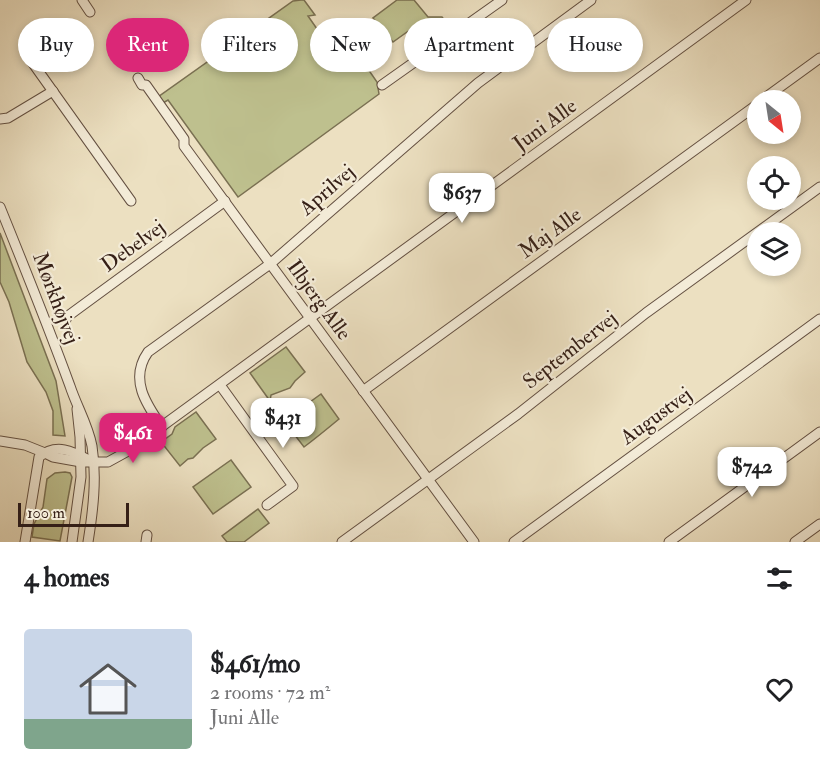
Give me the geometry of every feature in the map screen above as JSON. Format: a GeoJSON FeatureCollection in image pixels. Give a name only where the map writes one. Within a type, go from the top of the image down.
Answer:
{"type":"FeatureCollection","features":[{"type":"Feature","properties":{"kind":"street"},"geometry":{"type":"LineString","coordinates":[[82,0],[90,12]]}},
{"type":"Feature","properties":{"kind":"street"},"geometry":{"type":"LineString","coordinates":[[382,85],[502,0]]}},
{"type":"Feature","properties":{"kind":"street","name":"Aprilvej"},"geometry":{"type":"LineString","coordinates":[[162,427],[147,406],[142,394],[140,378],[143,359],[148,352],[270,264],[478,82],[591,0]]}},
{"type":"Feature","properties":{"kind":"street","name":"Juni Alle"},"geometry":{"type":"LineString","coordinates":[[0,441],[25,445],[53,457],[108,462],[119,456],[220,385],[746,0]]}},
{"type":"Feature","properties":{"kind":"street"},"geometry":{"type":"LineString","coordinates":[[776,90],[820,58]]}},
{"type":"Feature","properties":{"kind":"street"},"geometry":{"type":"LineString","coordinates":[[39,72],[131,201]]}},
{"type":"Feature","properties":{"kind":"street","name":"Ilbjerg Alle"},"geometry":{"type":"LineString","coordinates":[[138,78],[184,139],[184,146],[474,542]]}},
{"type":"Feature","properties":{"kind":"street"},"geometry":{"type":"LineString","coordinates":[[0,119],[8,118],[53,91]]}},
{"type":"Feature","properties":{"kind":"street","name":"Maj Alle"},"geometry":{"type":"LineString","coordinates":[[363,391],[747,112]]}},
{"type":"Feature","properties":{"kind":"street","name":"Septembervej"},"geometry":{"type":"LineString","coordinates":[[342,542],[518,414],[646,313],[820,187]]}},
{"type":"Feature","properties":{"kind":"street","name":"Debelvej"},"geometry":{"type":"LineString","coordinates":[[65,321],[68,316],[225,201]]}},
{"type":"Feature","properties":{"kind":"street","name":"Mørkhøjvej"},"geometry":{"type":"LineString","coordinates":[[0,207],[52,335],[76,404],[87,426],[94,462],[94,487],[88,542]]}},
{"type":"Feature","properties":{"kind":"street","name":"Augustvej"},"geometry":{"type":"LineString","coordinates":[[514,542],[820,318]]}},
{"type":"Feature","properties":{"kind":"street"},"geometry":{"type":"LineString","coordinates":[[220,385],[293,486],[267,505]]}},
{"type":"Feature","properties":{"kind":"street","name":"Mørkhøjvej"},"geometry":{"type":"LineString","coordinates":[[72,542],[81,477],[76,404]]}},
{"type":"Feature","properties":{"kind":"street"},"geometry":{"type":"LineString","coordinates":[[669,542],[820,432]]}},
{"type":"Feature","properties":{"kind":"street"},"geometry":{"type":"LineString","coordinates":[[25,542],[37,464],[39,457],[45,453]]}},
{"type":"Feature","properties":{"kind":"street"},"geometry":{"type":"LineString","coordinates":[[795,542],[820,524]]}},
{"type":"Feature","properties":{"kind":"green space"},"geometry":{"type":"Polygon","coordinates":[[[304,0],[315,15],[308,16],[310,19],[310,72],[370,72],[377,82],[379,94],[238,197],[168,100],[163,103],[158,97],[201,66],[201,72],[298,72],[298,18],[269,18],[293,1],[304,0]]]}},
{"type":"Feature","properties":{"kind":"green space"},"geometry":{"type":"Polygon","coordinates":[[[397,0],[414,0],[428,17],[443,18],[404,18],[404,34],[393,42],[392,18],[373,18],[397,0]]]}},
{"type":"Feature","properties":{"kind":"green space"},"geometry":{"type":"Polygon","coordinates":[[[0,233],[56,381],[65,436],[53,435],[53,411],[46,392],[27,362],[9,302],[0,282],[0,233]]]}},
{"type":"Feature","properties":{"kind":"green space"},"geometry":{"type":"Polygon","coordinates":[[[286,347],[305,372],[290,388],[271,395],[270,401],[250,373],[286,347]]]}},
{"type":"Feature","properties":{"kind":"green space"},"geometry":{"type":"Polygon","coordinates":[[[321,394],[339,419],[304,447],[284,421],[321,394]]]}},
{"type":"Feature","properties":{"kind":"green space"},"geometry":{"type":"Polygon","coordinates":[[[196,412],[216,439],[180,466],[161,442],[172,434],[175,427],[196,412]]]}},
{"type":"Feature","properties":{"kind":"green space"},"geometry":{"type":"Polygon","coordinates":[[[231,460],[251,487],[213,514],[193,487],[231,460]]]}},
{"type":"Feature","properties":{"kind":"green space"},"geometry":{"type":"Polygon","coordinates":[[[55,473],[70,473],[72,477],[60,541],[32,537],[34,524],[43,507],[47,479],[55,473]]]}},
{"type":"Feature","properties":{"kind":"green space"},"geometry":{"type":"Polygon","coordinates":[[[258,509],[269,523],[244,542],[227,542],[222,536],[258,509]]]}}]}
